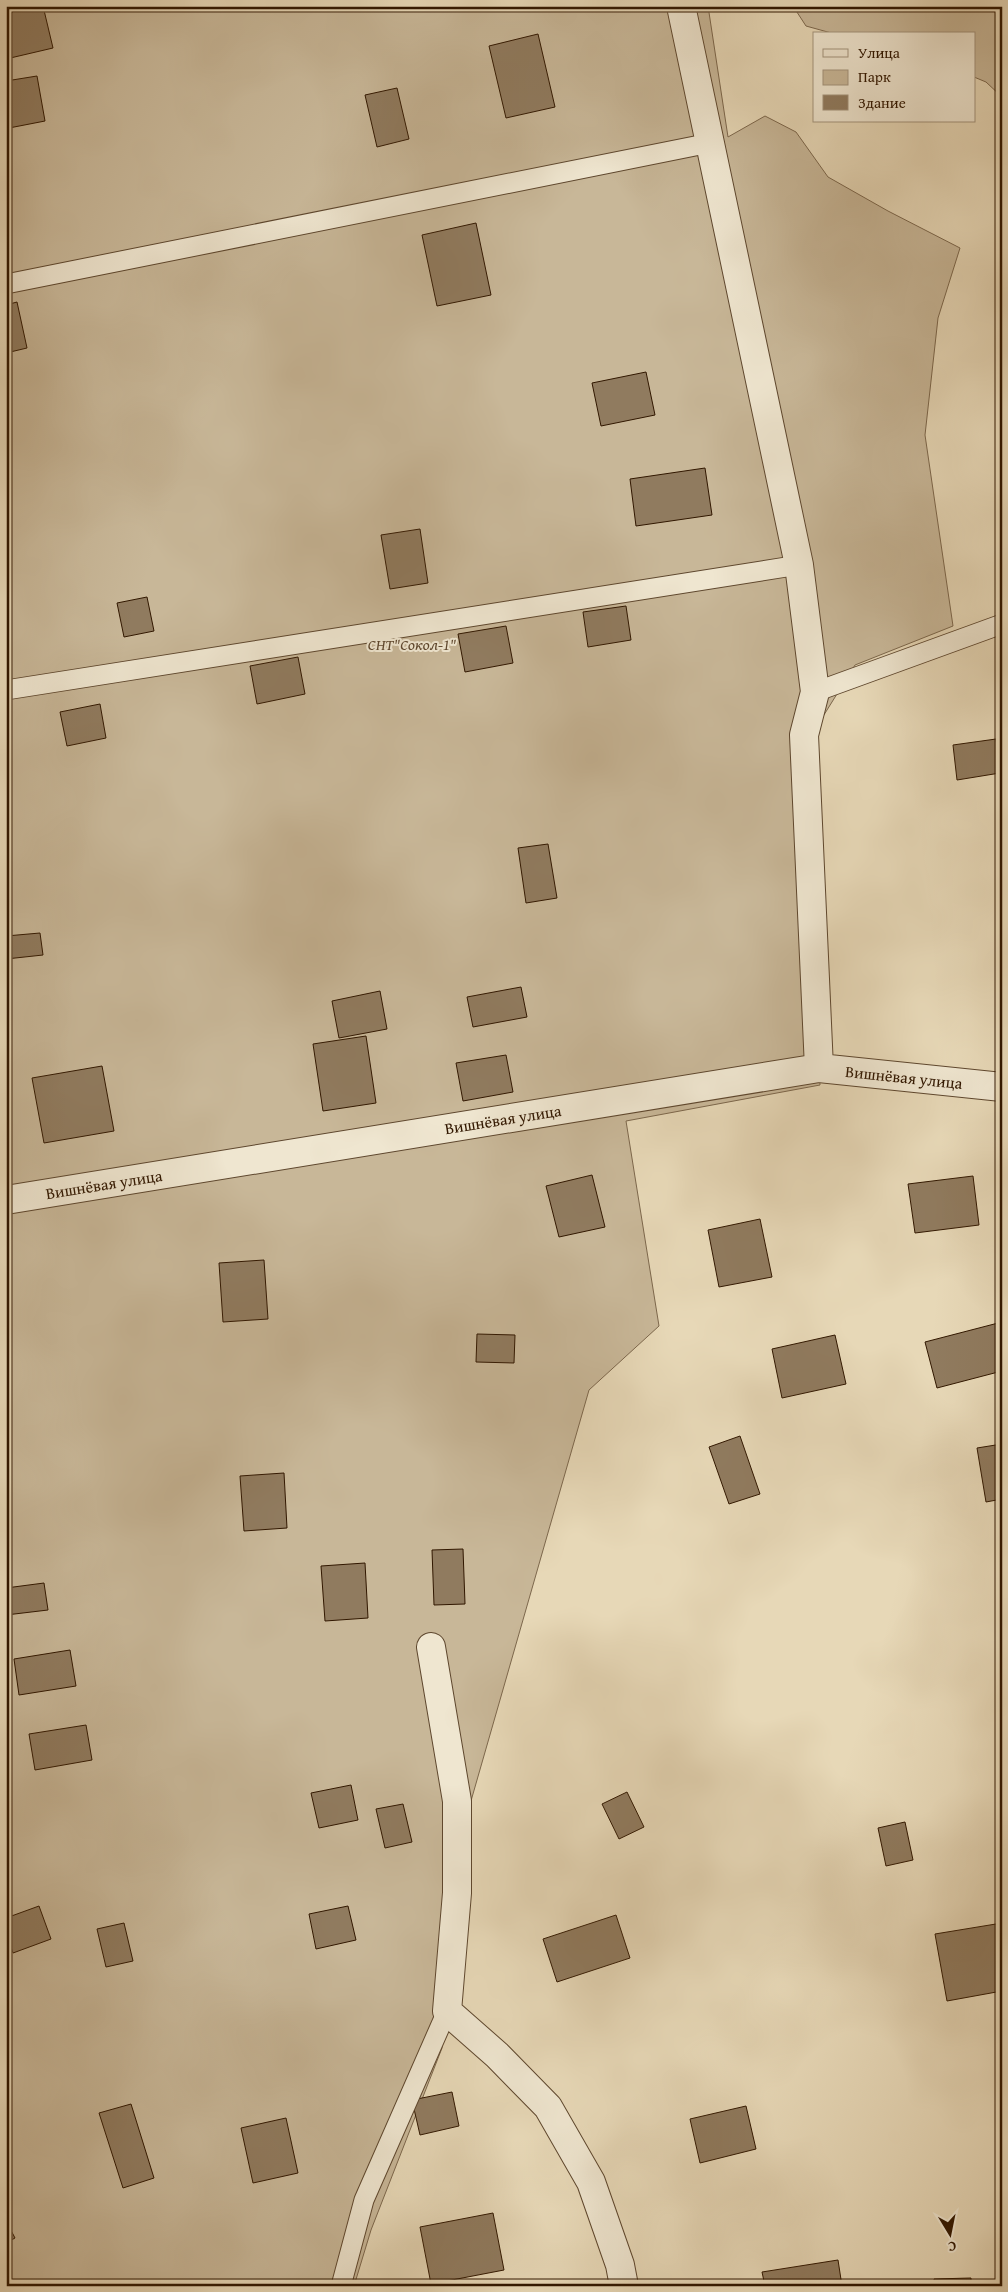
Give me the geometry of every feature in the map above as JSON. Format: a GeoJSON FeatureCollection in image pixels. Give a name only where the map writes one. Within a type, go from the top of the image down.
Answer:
{"type":"FeatureCollection","features":[{"type":"Feature","properties":{"kind":"street"},"geometry":{"type":"LineString","coordinates":[[681,6],[799,565],[815,692],[804,734],[819,1068]]}},
{"type":"Feature","properties":{"kind":"street","name":"Вишнёвая улица"},"geometry":{"type":"LineString","coordinates":[[6,1200],[819,1068],[1002,1088]]}},
{"type":"Feature","properties":{"kind":"street"},"geometry":{"type":"LineString","coordinates":[[430,1647],[457,1800],[457,1893],[446,2011],[497,2055],[548,2107],[591,2182],[620,2265],[624,2286]]}},
{"type":"Feature","properties":{"kind":"lane"},"geometry":{"type":"LineString","coordinates":[[6,284],[710,143]]}},
{"type":"Feature","properties":{"kind":"lane"},"geometry":{"type":"LineString","coordinates":[[6,690],[799,565]]}},
{"type":"Feature","properties":{"kind":"lane"},"geometry":{"type":"LineString","coordinates":[[815,692],[1002,624]]}},
{"type":"Feature","properties":{"kind":"lane"},"geometry":{"type":"LineString","coordinates":[[341,2286],[364,2200],[446,2011]]}},
{"type":"Feature","properties":{"kind":"green space","name":"СНТ\"Сокол-1\""},"geometry":{"type":"Polygon","coordinates":[[[6,6],[708,6],[728,137],[765,116],[796,132],[828,177],[888,211],[960,248],[938,318],[925,435],[953,626],[855,665],[804,747],[820,1085],[626,1121],[659,1326],[589,1390],[448,1881],[442,2048],[371,2230],[354,2286],[6,2286],[6,6]]]}},
{"type":"Feature","properties":{"kind":"green space"},"geometry":{"type":"Polygon","coordinates":[[[793,6],[1002,6],[1002,97],[986,82],[976,78],[976,32],[828,32],[806,26],[793,6]]]}},
{"type":"Feature","properties":{"kind":"building"},"geometry":{"type":"Polygon","coordinates":[[[6,6],[43,6],[53,48],[6,59],[6,6]]]}},
{"type":"Feature","properties":{"kind":"building"},"geometry":{"type":"Polygon","coordinates":[[[538,34],[555,107],[506,118],[489,46],[538,34]]]}},
{"type":"Feature","properties":{"kind":"building"},"geometry":{"type":"Polygon","coordinates":[[[37,76],[45,121],[9,128],[6,113],[6,81],[37,76]]]}},
{"type":"Feature","properties":{"kind":"building"},"geometry":{"type":"Polygon","coordinates":[[[397,88],[409,139],[377,147],[365,95],[397,88]]]}},
{"type":"Feature","properties":{"kind":"building"},"geometry":{"type":"Polygon","coordinates":[[[476,223],[491,295],[437,306],[422,235],[476,223]]]}},
{"type":"Feature","properties":{"kind":"building"},"geometry":{"type":"Polygon","coordinates":[[[17,302],[27,348],[6,353],[6,305],[17,302]]]}},
{"type":"Feature","properties":{"kind":"building"},"geometry":{"type":"Polygon","coordinates":[[[646,372],[655,415],[601,426],[592,383],[646,372]]]}},
{"type":"Feature","properties":{"kind":"building"},"geometry":{"type":"Polygon","coordinates":[[[705,468],[712,515],[636,526],[630,479],[705,468]]]}},
{"type":"Feature","properties":{"kind":"building"},"geometry":{"type":"Polygon","coordinates":[[[420,529],[428,583],[390,589],[381,535],[420,529]]]}},
{"type":"Feature","properties":{"kind":"building"},"geometry":{"type":"Polygon","coordinates":[[[147,597],[154,631],[124,637],[117,603],[147,597]]]}},
{"type":"Feature","properties":{"kind":"building"},"geometry":{"type":"Polygon","coordinates":[[[626,606],[631,640],[588,647],[583,612],[626,606]]]}},
{"type":"Feature","properties":{"kind":"building"},"geometry":{"type":"Polygon","coordinates":[[[506,626],[513,663],[465,672],[458,634],[506,626]]]}},
{"type":"Feature","properties":{"kind":"building"},"geometry":{"type":"Polygon","coordinates":[[[298,657],[305,694],[257,704],[250,666],[298,657]]]}},
{"type":"Feature","properties":{"kind":"building"},"geometry":{"type":"Polygon","coordinates":[[[100,704],[106,738],[67,746],[60,712],[100,704]]]}},
{"type":"Feature","properties":{"kind":"building"},"geometry":{"type":"Polygon","coordinates":[[[996,739],[1000,773],[957,780],[953,745],[996,739]]]}},
{"type":"Feature","properties":{"kind":"building"},"geometry":{"type":"Polygon","coordinates":[[[548,844],[557,898],[526,903],[518,848],[548,844]]]}},
{"type":"Feature","properties":{"kind":"building"},"geometry":{"type":"Polygon","coordinates":[[[40,933],[43,955],[6,959],[6,936],[40,933]]]}},
{"type":"Feature","properties":{"kind":"building"},"geometry":{"type":"Polygon","coordinates":[[[521,987],[527,1017],[473,1027],[467,997],[521,987]]]}},
{"type":"Feature","properties":{"kind":"building"},"geometry":{"type":"Polygon","coordinates":[[[380,991],[387,1029],[339,1038],[332,1001],[380,991]]]}},
{"type":"Feature","properties":{"kind":"building"},"geometry":{"type":"Polygon","coordinates":[[[366,1036],[376,1103],[323,1111],[313,1044],[366,1036]]]}},
{"type":"Feature","properties":{"kind":"building"},"geometry":{"type":"Polygon","coordinates":[[[506,1055],[513,1092],[463,1101],[456,1063],[506,1055]]]}},
{"type":"Feature","properties":{"kind":"building"},"geometry":{"type":"Polygon","coordinates":[[[102,1066],[114,1131],[44,1143],[32,1078],[102,1066]]]}},
{"type":"Feature","properties":{"kind":"building"},"geometry":{"type":"Polygon","coordinates":[[[592,1175],[605,1227],[559,1237],[546,1186],[592,1175]]]}},
{"type":"Feature","properties":{"kind":"building"},"geometry":{"type":"Polygon","coordinates":[[[973,1176],[979,1225],[915,1233],[908,1184],[973,1176]]]}},
{"type":"Feature","properties":{"kind":"building"},"geometry":{"type":"Polygon","coordinates":[[[760,1219],[772,1277],[719,1287],[708,1230],[760,1219]]]}},
{"type":"Feature","properties":{"kind":"building"},"geometry":{"type":"Polygon","coordinates":[[[264,1260],[268,1319],[223,1322],[219,1263],[264,1260]]]}},
{"type":"Feature","properties":{"kind":"building"},"geometry":{"type":"Polygon","coordinates":[[[1002,1322],[1002,1371],[937,1388],[925,1342],[1002,1322]]]}},
{"type":"Feature","properties":{"kind":"building"},"geometry":{"type":"Polygon","coordinates":[[[477,1334],[515,1335],[514,1363],[476,1362],[477,1334]]]}},
{"type":"Feature","properties":{"kind":"building"},"geometry":{"type":"Polygon","coordinates":[[[835,1335],[846,1384],[782,1398],[772,1349],[835,1335]]]}},
{"type":"Feature","properties":{"kind":"building"},"geometry":{"type":"Polygon","coordinates":[[[740,1436],[760,1494],[729,1504],[709,1447],[740,1436]]]}},
{"type":"Feature","properties":{"kind":"building"},"geometry":{"type":"Polygon","coordinates":[[[1002,1444],[1002,1499],[986,1502],[977,1448],[1002,1444]]]}},
{"type":"Feature","properties":{"kind":"building"},"geometry":{"type":"Polygon","coordinates":[[[284,1473],[287,1528],[244,1531],[240,1476],[284,1473]]]}},
{"type":"Feature","properties":{"kind":"building"},"geometry":{"type":"Polygon","coordinates":[[[463,1549],[465,1604],[434,1605],[432,1550],[463,1549]]]}},
{"type":"Feature","properties":{"kind":"building"},"geometry":{"type":"Polygon","coordinates":[[[365,1563],[368,1618],[325,1621],[321,1566],[365,1563]]]}},
{"type":"Feature","properties":{"kind":"building"},"geometry":{"type":"Polygon","coordinates":[[[44,1583],[48,1610],[6,1615],[6,1588],[44,1583]]]}},
{"type":"Feature","properties":{"kind":"building"},"geometry":{"type":"Polygon","coordinates":[[[70,1650],[76,1686],[19,1695],[14,1659],[70,1650]]]}},
{"type":"Feature","properties":{"kind":"building"},"geometry":{"type":"Polygon","coordinates":[[[86,1725],[92,1760],[35,1770],[29,1734],[86,1725]]]}},
{"type":"Feature","properties":{"kind":"building"},"geometry":{"type":"Polygon","coordinates":[[[351,1785],[358,1820],[319,1828],[311,1793],[351,1785]]]}},
{"type":"Feature","properties":{"kind":"building"},"geometry":{"type":"Polygon","coordinates":[[[627,1792],[644,1827],[619,1839],[602,1804],[627,1792]]]}},
{"type":"Feature","properties":{"kind":"building"},"geometry":{"type":"Polygon","coordinates":[[[403,1804],[412,1842],[385,1848],[376,1809],[403,1804]]]}},
{"type":"Feature","properties":{"kind":"building"},"geometry":{"type":"Polygon","coordinates":[[[905,1822],[913,1860],[886,1866],[878,1828],[905,1822]]]}},
{"type":"Feature","properties":{"kind":"building"},"geometry":{"type":"Polygon","coordinates":[[[39,1906],[51,1939],[13,1953],[6,1933],[6,1918],[39,1906]]]}},
{"type":"Feature","properties":{"kind":"building"},"geometry":{"type":"Polygon","coordinates":[[[348,1906],[356,1940],[316,1949],[309,1914],[348,1906]]]}},
{"type":"Feature","properties":{"kind":"building"},"geometry":{"type":"Polygon","coordinates":[[[616,1915],[630,1958],[557,1982],[543,1939],[616,1915]]]}},
{"type":"Feature","properties":{"kind":"building"},"geometry":{"type":"Polygon","coordinates":[[[124,1923],[133,1961],[106,1967],[97,1929],[124,1923]]]}},
{"type":"Feature","properties":{"kind":"building"},"geometry":{"type":"Polygon","coordinates":[[[1002,1923],[1002,1991],[947,2001],[935,1934],[1002,1923]]]}},
{"type":"Feature","properties":{"kind":"building"},"geometry":{"type":"Polygon","coordinates":[[[452,2092],[459,2126],[420,2135],[412,2100],[452,2092]]]}},
{"type":"Feature","properties":{"kind":"building"},"geometry":{"type":"Polygon","coordinates":[[[131,2104],[154,2178],[123,2188],[99,2113],[131,2104]]]}},
{"type":"Feature","properties":{"kind":"building"},"geometry":{"type":"Polygon","coordinates":[[[746,2106],[756,2149],[700,2163],[690,2119],[746,2106]]]}},
{"type":"Feature","properties":{"kind":"building"},"geometry":{"type":"Polygon","coordinates":[[[286,2118],[298,2173],[253,2183],[241,2128],[286,2118]]]}},
{"type":"Feature","properties":{"kind":"building"},"geometry":{"type":"Polygon","coordinates":[[[493,2213],[504,2270],[431,2284],[420,2227],[493,2213]]]}},
{"type":"Feature","properties":{"kind":"building"},"geometry":{"type":"Polygon","coordinates":[[[6,2221],[15,2238],[6,2243],[6,2221]]]}},
{"type":"Feature","properties":{"kind":"building"},"geometry":{"type":"Polygon","coordinates":[[[838,2260],[842,2286],[765,2286],[762,2272],[838,2260]]]}},
{"type":"Feature","properties":{"kind":"building"},"geometry":{"type":"Polygon","coordinates":[[[971,2278],[971,2286],[935,2286],[934,2279],[971,2278]]]}}]}
